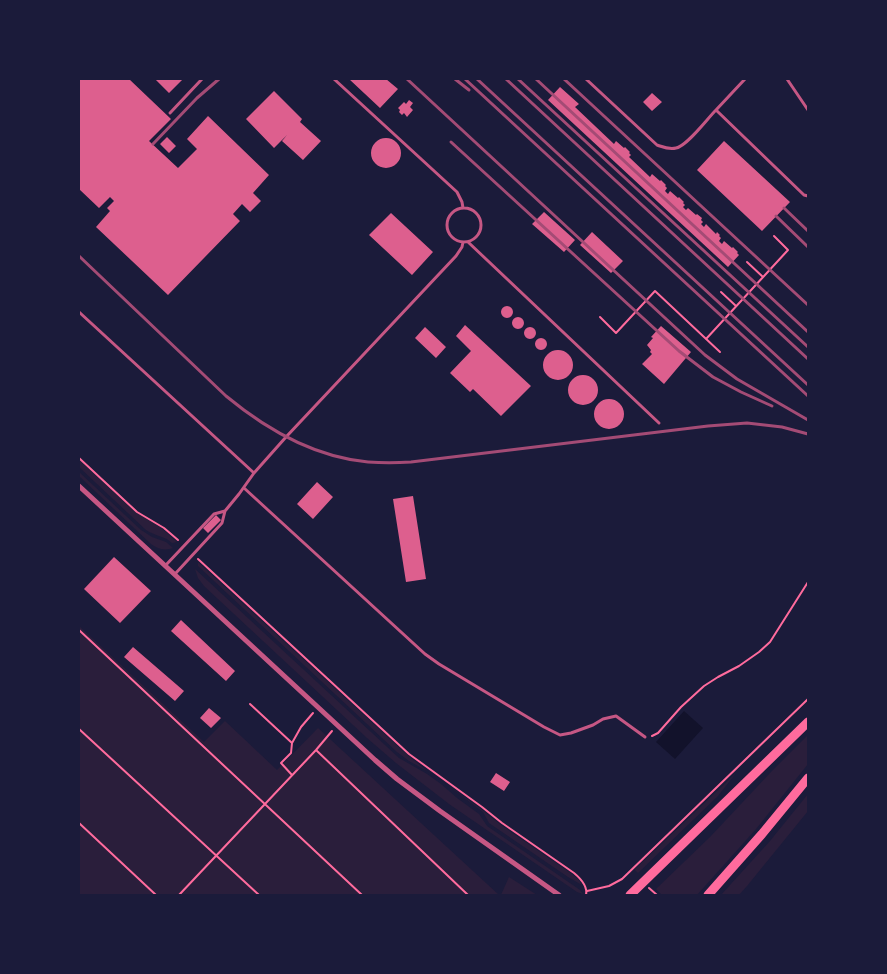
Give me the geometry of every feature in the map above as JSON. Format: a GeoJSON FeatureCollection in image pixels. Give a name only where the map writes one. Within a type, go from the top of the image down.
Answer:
{"type":"FeatureCollection","features":[{"type":"Feature","properties":{"kind":"main road"},"geometry":{"type":"LineString","coordinates":[[630,895],[808,722]]}},
{"type":"Feature","properties":{"kind":"main road"},"geometry":{"type":"LineString","coordinates":[[708,895],[808,778]]}},
{"type":"Feature","properties":{"kind":"street"},"geometry":{"type":"LineString","coordinates":[[79,486],[375,760],[420,797],[484,843],[558,894],[564,895]]}},
{"type":"Feature","properties":{"kind":"lane"},"geometry":{"type":"LineString","coordinates":[[170,113],[202,79]]}},
{"type":"Feature","properties":{"kind":"lane"},"geometry":{"type":"LineString","coordinates":[[334,79],[457,192],[463,208]]}},
{"type":"Feature","properties":{"kind":"lane"},"geometry":{"type":"LineString","coordinates":[[586,79],[657,145],[669,149],[678,148],[685,143],[746,79]]}},
{"type":"Feature","properties":{"kind":"lane"},"geometry":{"type":"LineString","coordinates":[[787,79],[808,110]]}},
{"type":"Feature","properties":{"kind":"lane"},"geometry":{"type":"LineString","coordinates":[[716,110],[808,196]]}},
{"type":"Feature","properties":{"kind":"lane"},"geometry":{"type":"LineString","coordinates":[[463,208],[469,209],[478,215],[481,226],[477,236],[468,242],[457,241],[447,228],[449,217],[463,208]]}},
{"type":"Feature","properties":{"kind":"lane"},"geometry":{"type":"LineString","coordinates":[[174,575],[222,523],[225,511],[286,437],[456,256],[463,242]]}},
{"type":"Feature","properties":{"kind":"lane"},"geometry":{"type":"LineString","coordinates":[[468,242],[659,423]]}},
{"type":"Feature","properties":{"kind":"lane"},"geometry":{"type":"LineString","coordinates":[[79,312],[254,474]]}},
{"type":"Feature","properties":{"kind":"lane"},"geometry":{"type":"LineString","coordinates":[[244,488],[418,648],[439,664],[560,735],[593,725],[602,719],[616,716],[645,737]]}},
{"type":"Feature","properties":{"kind":"lane"},"geometry":{"type":"LineString","coordinates":[[165,566],[214,514],[225,511]]}},
{"type":"Feature","properties":{"kind":"path"},"geometry":{"type":"LineString","coordinates":[[706,339],[788,250],[774,236]]}},
{"type":"Feature","properties":{"kind":"path"},"geometry":{"type":"LineString","coordinates":[[747,262],[763,277]]}},
{"type":"Feature","properties":{"kind":"path"},"geometry":{"type":"LineString","coordinates":[[600,317],[616,333],[655,291],[720,352]]}},
{"type":"Feature","properties":{"kind":"path"},"geometry":{"type":"LineString","coordinates":[[721,292],[736,306]]}},
{"type":"Feature","properties":{"kind":"path"},"geometry":{"type":"LineString","coordinates":[[79,458],[137,512],[164,528],[184,546]]}},
{"type":"Feature","properties":{"kind":"path"},"geometry":{"type":"LineString","coordinates":[[193,554],[409,754],[482,807],[502,824],[574,873],[582,881],[587,891],[586,895]]}},
{"type":"Feature","properties":{"kind":"path"},"geometry":{"type":"LineString","coordinates":[[645,737],[658,733],[681,707],[704,686],[739,666],[770,642],[808,582]]}},
{"type":"Feature","properties":{"kind":"path"},"geometry":{"type":"LineString","coordinates":[[79,630],[362,895]]}},
{"type":"Feature","properties":{"kind":"path"},"geometry":{"type":"LineString","coordinates":[[587,891],[609,886],[622,879],[808,699]]}},
{"type":"Feature","properties":{"kind":"path"},"geometry":{"type":"LineString","coordinates":[[250,704],[292,743]]}},
{"type":"Feature","properties":{"kind":"path"},"geometry":{"type":"LineString","coordinates":[[292,775],[281,763],[290,753],[292,743],[300,727],[318,708]]}},
{"type":"Feature","properties":{"kind":"path"},"geometry":{"type":"LineString","coordinates":[[179,895],[337,726]]}},
{"type":"Feature","properties":{"kind":"path"},"geometry":{"type":"LineString","coordinates":[[79,729],[259,895]]}},
{"type":"Feature","properties":{"kind":"path"},"geometry":{"type":"LineString","coordinates":[[316,750],[468,895]]}},
{"type":"Feature","properties":{"kind":"path"},"geometry":{"type":"LineString","coordinates":[[79,823],[156,895]]}},
{"type":"Feature","properties":{"kind":"shaded area"},"geometry":{"type":"Polygon","coordinates":[[[79,460],[135,512],[160,527],[177,542],[172,543],[146,530],[79,467],[79,460]]]}},
{"type":"Feature","properties":{"kind":"shaded area"},"geometry":{"type":"Polygon","coordinates":[[[79,472],[141,530],[152,537],[166,542],[173,548],[161,549],[151,544],[79,476],[79,472]]]}},
{"type":"Feature","properties":{"kind":"shaded area"},"geometry":{"type":"Polygon","coordinates":[[[198,562],[427,771],[397,752],[198,566],[198,562]]]}},
{"type":"Feature","properties":{"kind":"shaded area"},"geometry":{"type":"Polygon","coordinates":[[[195,569],[399,758],[441,784],[479,814],[487,826],[580,890],[583,894],[577,892],[449,804],[396,763],[204,586],[198,578],[195,569]]]}},
{"type":"Feature","properties":{"kind":"shaded area"},"geometry":{"type":"Polygon","coordinates":[[[79,626],[204,742],[225,721],[277,770],[318,728],[499,895],[79,895],[79,626]]]}},
{"type":"Feature","properties":{"kind":"shaded area"},"geometry":{"type":"Polygon","coordinates":[[[684,711],[703,728],[675,759],[656,742],[684,711]]]}},
{"type":"Feature","properties":{"kind":"shaded area"},"geometry":{"type":"Polygon","coordinates":[[[808,735],[808,764],[756,829],[697,895],[662,895],[656,889],[710,837],[808,735]]]}},
{"type":"Feature","properties":{"kind":"shaded area"},"geometry":{"type":"Polygon","coordinates":[[[736,773],[718,796],[638,873],[635,870],[635,869],[736,773]]]}},
{"type":"Feature","properties":{"kind":"shaded area"},"geometry":{"type":"Polygon","coordinates":[[[445,783],[501,825],[572,874],[582,885],[489,823],[483,812],[445,783]]]}},
{"type":"Feature","properties":{"kind":"shaded area"},"geometry":{"type":"Polygon","coordinates":[[[808,794],[808,811],[747,886],[739,895],[721,895],[770,841],[808,794]]]}},
{"type":"Feature","properties":{"kind":"shaded area"},"geometry":{"type":"Polygon","coordinates":[[[509,877],[537,895],[501,895],[509,877]]]}},
{"type":"Feature","properties":{"kind":"building"},"geometry":{"type":"Polygon","coordinates":[[[79,79],[129,79],[171,119],[149,141],[178,168],[197,149],[187,139],[208,116],[269,175],[253,193],[261,201],[250,212],[242,204],[233,214],[240,221],[168,295],[96,227],[110,211],[107,208],[114,201],[110,197],[99,208],[79,189],[79,79]]]}},
{"type":"Feature","properties":{"kind":"building"},"geometry":{"type":"Polygon","coordinates":[[[155,79],[183,79],[169,93],[155,79]]]}},
{"type":"Feature","properties":{"kind":"building"},"geometry":{"type":"Polygon","coordinates":[[[349,79],[386,79],[398,89],[380,108],[349,79]]]}},
{"type":"Feature","properties":{"kind":"building"},"geometry":{"type":"Polygon","coordinates":[[[560,87],[579,104],[575,107],[614,144],[616,141],[625,147],[630,152],[631,155],[629,157],[650,177],[652,174],[666,185],[665,191],[668,194],[670,191],[679,197],[684,202],[685,205],[683,207],[686,210],[688,208],[702,218],[703,222],[701,224],[704,227],[706,224],[716,234],[717,232],[720,235],[719,241],[722,244],[724,241],[738,252],[739,255],[728,267],[548,100],[560,87]]]}},
{"type":"Feature","properties":{"kind":"building"},"geometry":{"type":"Polygon","coordinates":[[[274,91],[302,119],[300,122],[321,141],[303,160],[282,141],[287,135],[274,148],[246,119],[274,91]]]}},
{"type":"Feature","properties":{"kind":"building"},"geometry":{"type":"Polygon","coordinates":[[[652,93],[662,102],[652,111],[643,102],[652,93]]]}},
{"type":"Feature","properties":{"kind":"building"},"geometry":{"type":"Polygon","coordinates":[[[409,100],[413,103],[410,107],[413,110],[407,117],[404,113],[402,115],[399,112],[398,108],[409,100]]]}},
{"type":"Feature","properties":{"kind":"building"},"geometry":{"type":"Polygon","coordinates":[[[167,137],[176,146],[169,153],[160,144],[167,137]]]}},
{"type":"Feature","properties":{"kind":"building"},"geometry":{"type":"Polygon","coordinates":[[[386,138],[397,142],[401,153],[397,164],[386,168],[375,164],[371,153],[375,142],[386,138]]]}},
{"type":"Feature","properties":{"kind":"building"},"geometry":{"type":"Polygon","coordinates":[[[724,141],[790,202],[762,231],[697,170],[724,141]]]}},
{"type":"Feature","properties":{"kind":"building"},"geometry":{"type":"Polygon","coordinates":[[[544,212],[575,240],[564,252],[532,224],[544,212]]]}},
{"type":"Feature","properties":{"kind":"building"},"geometry":{"type":"Polygon","coordinates":[[[391,213],[433,252],[412,275],[369,235],[391,213]]]}},
{"type":"Feature","properties":{"kind":"building"},"geometry":{"type":"Polygon","coordinates":[[[592,232],[623,261],[611,273],[580,245],[592,232]]]}},
{"type":"Feature","properties":{"kind":"building"},"geometry":{"type":"Polygon","coordinates":[[[505,306],[509,306],[513,312],[509,318],[505,318],[501,314],[501,310],[505,306]]]}},
{"type":"Feature","properties":{"kind":"building"},"geometry":{"type":"Polygon","coordinates":[[[516,317],[520,317],[524,323],[520,329],[516,329],[512,325],[512,321],[516,317]]]}},
{"type":"Feature","properties":{"kind":"building"},"geometry":{"type":"Polygon","coordinates":[[[465,325],[531,386],[501,416],[473,389],[470,392],[450,373],[471,351],[456,336],[465,325]]]}},
{"type":"Feature","properties":{"kind":"building"},"geometry":{"type":"Polygon","coordinates":[[[661,326],[691,352],[664,384],[642,364],[652,354],[647,345],[653,338],[651,337],[661,326]]]}},
{"type":"Feature","properties":{"kind":"building"},"geometry":{"type":"Polygon","coordinates":[[[425,327],[446,347],[436,358],[415,338],[425,327]]]}},
{"type":"Feature","properties":{"kind":"building"},"geometry":{"type":"Polygon","coordinates":[[[528,327],[532,327],[536,333],[532,339],[528,339],[524,335],[524,331],[528,327]]]}},
{"type":"Feature","properties":{"kind":"building"},"geometry":{"type":"Polygon","coordinates":[[[539,338],[543,338],[547,344],[543,350],[539,350],[535,346],[535,342],[539,338]]]}},
{"type":"Feature","properties":{"kind":"building"},"geometry":{"type":"Polygon","coordinates":[[[558,350],[569,354],[573,365],[569,376],[558,380],[547,376],[543,365],[547,354],[558,350]]]}},
{"type":"Feature","properties":{"kind":"building"},"geometry":{"type":"Polygon","coordinates":[[[583,375],[594,379],[598,390],[594,401],[583,405],[572,401],[568,390],[572,379],[583,375]]]}},
{"type":"Feature","properties":{"kind":"building"},"geometry":{"type":"Polygon","coordinates":[[[609,399],[620,403],[624,414],[620,425],[609,429],[598,425],[594,414],[598,403],[609,399]]]}},
{"type":"Feature","properties":{"kind":"building"},"geometry":{"type":"Polygon","coordinates":[[[317,482],[333,497],[313,519],[297,504],[317,482]]]}},
{"type":"Feature","properties":{"kind":"building"},"geometry":{"type":"Polygon","coordinates":[[[413,496],[426,579],[406,582],[393,499],[413,496]]]}},
{"type":"Feature","properties":{"kind":"building"},"geometry":{"type":"Polygon","coordinates":[[[216,515],[221,520],[208,533],[203,528],[216,515]]]}},
{"type":"Feature","properties":{"kind":"building"},"geometry":{"type":"Polygon","coordinates":[[[114,557],[151,591],[120,623],[84,589],[114,557]]]}},
{"type":"Feature","properties":{"kind":"building"},"geometry":{"type":"Polygon","coordinates":[[[181,620],[235,671],[226,681],[171,631],[181,620]]]}},
{"type":"Feature","properties":{"kind":"building"},"geometry":{"type":"Polygon","coordinates":[[[133,647],[184,691],[175,701],[124,657],[133,647]]]}},
{"type":"Feature","properties":{"kind":"building"},"geometry":{"type":"Polygon","coordinates":[[[209,708],[221,718],[211,728],[200,718],[209,708]]]}},
{"type":"Feature","properties":{"kind":"building"},"geometry":{"type":"Polygon","coordinates":[[[496,773],[510,782],[504,791],[490,782],[496,773]]]}},
{"type":"Feature","properties":{"kind":"railway"},"geometry":{"type":"LineString","coordinates":[[153,144],[197,98],[219,79]]}},
{"type":"Feature","properties":{"kind":"railway"},"geometry":{"type":"LineString","coordinates":[[407,79],[705,355],[737,379],[808,420]]}},
{"type":"Feature","properties":{"kind":"railway"},"geometry":{"type":"LineString","coordinates":[[455,79],[469,90]]}},
{"type":"Feature","properties":{"kind":"railway"},"geometry":{"type":"LineString","coordinates":[[465,79],[808,396]]}},
{"type":"Feature","properties":{"kind":"railway"},"geometry":{"type":"LineString","coordinates":[[477,79],[808,385]]}},
{"type":"Feature","properties":{"kind":"railway"},"geometry":{"type":"LineString","coordinates":[[506,79],[808,359]]}},
{"type":"Feature","properties":{"kind":"railway"},"geometry":{"type":"LineString","coordinates":[[518,79],[808,347]]}},
{"type":"Feature","properties":{"kind":"railway"},"geometry":{"type":"LineString","coordinates":[[536,79],[808,332]]}},
{"type":"Feature","properties":{"kind":"railway"},"geometry":{"type":"LineString","coordinates":[[564,79],[808,305]]}},
{"type":"Feature","properties":{"kind":"railway"},"geometry":{"type":"LineString","coordinates":[[451,142],[679,351],[713,377],[772,406]]}},
{"type":"Feature","properties":{"kind":"railway"},"geometry":{"type":"LineString","coordinates":[[784,208],[808,231]]}},
{"type":"Feature","properties":{"kind":"railway"},"geometry":{"type":"LineString","coordinates":[[776,216],[808,247]]}},
{"type":"Feature","properties":{"kind":"railway"},"geometry":{"type":"LineString","coordinates":[[79,256],[226,396],[258,420],[292,440],[310,448],[348,459],[389,463],[411,462],[708,426],[747,423],[782,427],[808,434]]}}]}
